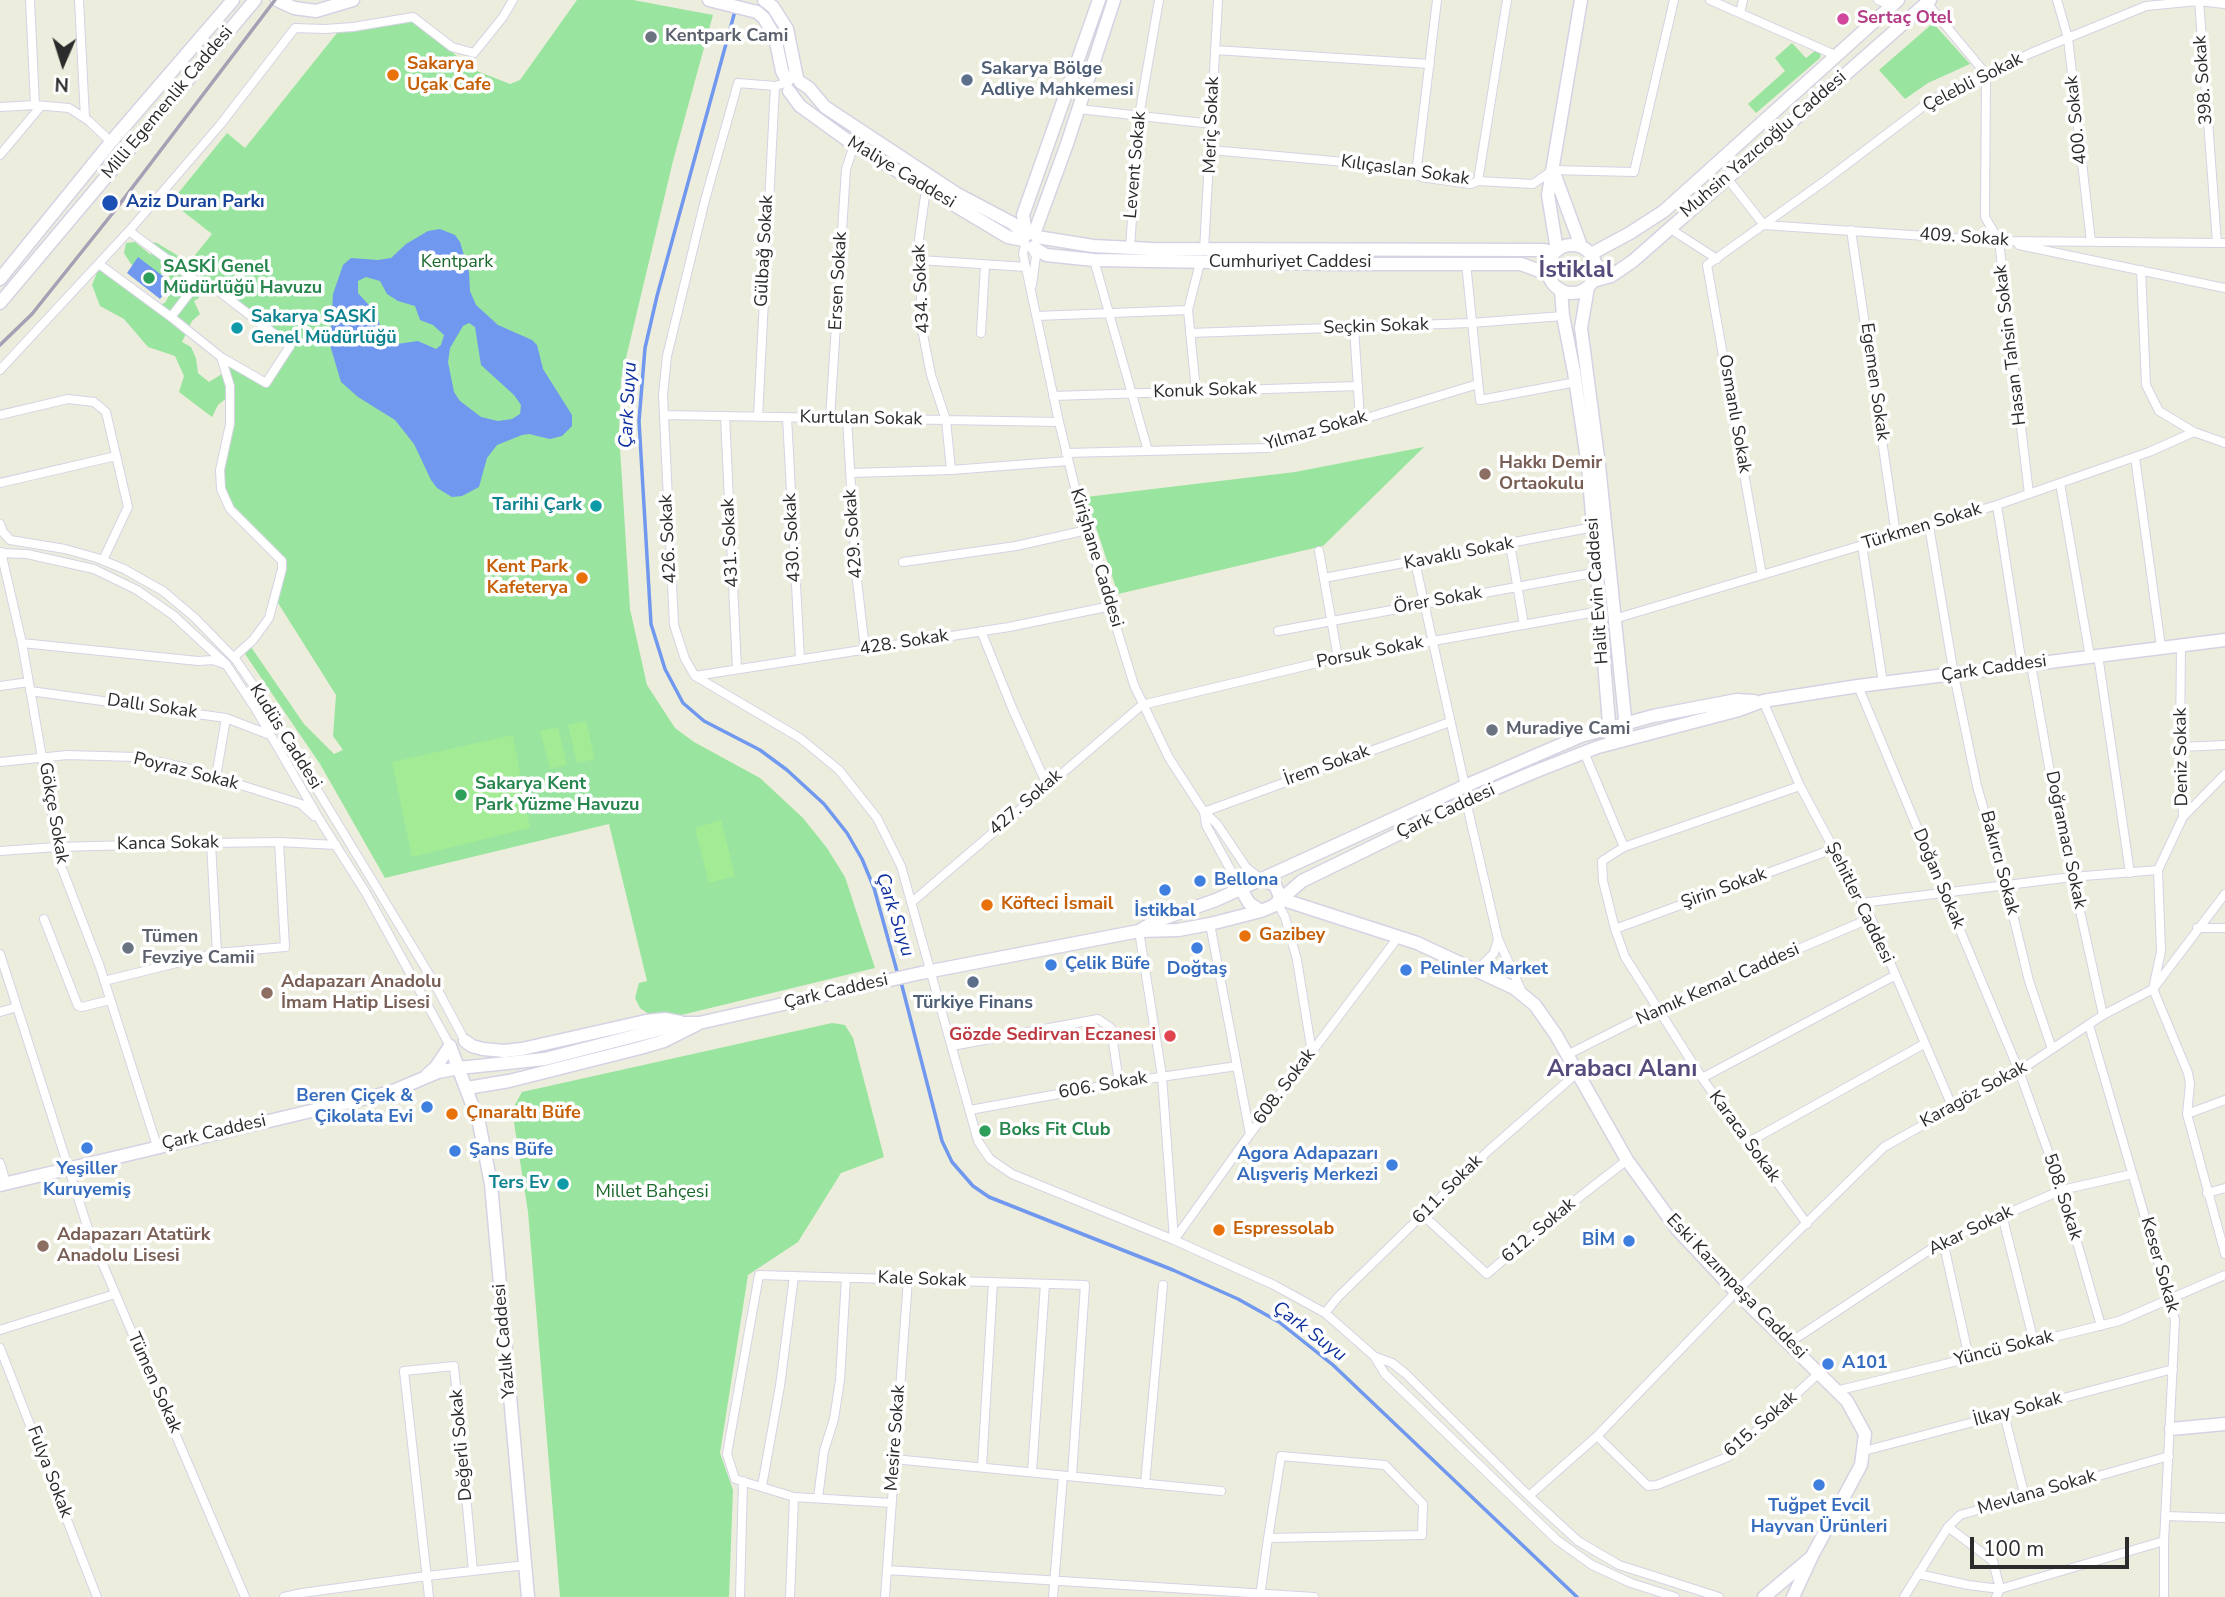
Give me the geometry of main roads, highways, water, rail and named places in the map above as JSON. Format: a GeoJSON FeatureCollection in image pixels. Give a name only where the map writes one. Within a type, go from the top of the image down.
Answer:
{"type":"FeatureCollection","features":[{"type":"Feature","properties":{"kind":"main road","name":"Milli Egemenlik Caddesi"},"geometry":{"type":"LineString","coordinates":[[0,279],[111,142],[233,0]]}},
{"type":"Feature","properties":{"kind":"main road","name":"Milli Egemenlik Caddesi"},"geometry":{"type":"LineString","coordinates":[[0,303],[255,0]]}},
{"type":"Feature","properties":{"kind":"main road"},"geometry":{"type":"LineString","coordinates":[[277,0],[294,8],[316,10],[353,0]]}},
{"type":"Feature","properties":{"kind":"main road","name":"Maliye Caddesi"},"geometry":{"type":"LineString","coordinates":[[710,0],[757,12],[764,18],[775,37],[782,71],[800,106],[854,145],[1008,237],[1029,240]]}},
{"type":"Feature","properties":{"kind":"main road"},"geometry":{"type":"LineString","coordinates":[[764,0],[773,7],[787,29],[789,83]]}},
{"type":"Feature","properties":{"kind":"main road","name":"Kirişhane Caddesi"},"geometry":{"type":"LineString","coordinates":[[1029,240],[1023,215],[1099,0]]}},
{"type":"Feature","properties":{"kind":"main road","name":"Kirişhane Caddesi"},"geometry":{"type":"LineString","coordinates":[[1029,240],[1079,109],[1114,0]]}},
{"type":"Feature","properties":{"kind":"main road"},"geometry":{"type":"LineString","coordinates":[[1556,251],[1548,195],[1581,0]]}},
{"type":"Feature","properties":{"kind":"main road","name":"Muhsin Yazıcıoğlu Caddesi"},"geometry":{"type":"LineString","coordinates":[[1590,284],[1621,270],[1928,1]]}},
{"type":"Feature","properties":{"kind":"main road","name":"Muhsin Yazıcıoğlu Caddesi"},"geometry":{"type":"LineString","coordinates":[[1586,250],[1630,233],[1664,211],[1895,3]]}},
{"type":"Feature","properties":{"kind":"main road","name":"Maliye Caddesi"},"geometry":{"type":"LineString","coordinates":[[789,83],[809,88],[834,114],[957,194],[1012,223],[1029,240]]}},
{"type":"Feature","properties":{"kind":"main road"},"geometry":{"type":"LineString","coordinates":[[1553,170],[1586,250],[1596,267],[1590,284],[1572,293],[1553,284],[1548,274],[1549,262],[1556,251],[1569,245],[1586,250]]}},
{"type":"Feature","properties":{"kind":"main road","name":"Cumhuriyet Caddesi"},"geometry":{"type":"LineString","coordinates":[[1029,240],[1093,246],[1205,250],[1556,251]]}},
{"type":"Feature","properties":{"kind":"main road","name":"Cumhuriyet Caddesi"},"geometry":{"type":"LineString","coordinates":[[1029,240],[1046,255],[1094,260],[1521,264],[1548,274]]}},
{"type":"Feature","properties":{"kind":"main road","name":"Halit Evin Caddesi"},"geometry":{"type":"LineString","coordinates":[[1590,284],[1581,328],[1599,465],[1608,727],[1611,743]]}},
{"type":"Feature","properties":{"kind":"main road","name":"Halit Evin Caddesi"},"geometry":{"type":"LineString","coordinates":[[1561,290],[1563,316],[1576,382],[1598,572],[1627,738]]}},
{"type":"Feature","properties":{"kind":"main road","name":"Çark Caddesi"},"geometry":{"type":"LineString","coordinates":[[1139,931],[1156,921],[1241,889],[1551,748],[1625,722],[1737,700],[1763,701],[1858,686],[2225,640]]}},
{"type":"Feature","properties":{"kind":"main road","name":"Çark Caddesi"},"geometry":{"type":"LineString","coordinates":[[3,1184],[391,1092],[427,1075],[465,1067],[545,1059],[692,1023],[926,972],[1139,931],[1178,930],[1261,911],[1301,881],[1466,801],[1584,752],[1763,701]]}},
{"type":"Feature","properties":{"kind":"main road"},"geometry":{"type":"LineString","coordinates":[[1261,879],[1275,885],[1279,900]]}},
{"type":"Feature","properties":{"kind":"main road"},"geometry":{"type":"LineString","coordinates":[[1241,889],[1249,902],[1261,911]]}},
{"type":"Feature","properties":{"kind":"main road","name":"Eski Kazımpaşa Caddesi"},"geometry":{"type":"LineString","coordinates":[[1279,900],[1399,936],[1514,988],[1535,1005],[1627,1160],[1677,1229],[1736,1293],[1847,1401],[1865,1434],[1861,1465],[1812,1556]]}},
{"type":"Feature","properties":{"kind":"main road"},"geometry":{"type":"LineString","coordinates":[[467,1088],[465,1041],[483,1049],[504,1051],[646,1021],[665,1019],[692,1023]]}},
{"type":"Feature","properties":{"kind":"main road","name":"Çark Caddesi"},"geometry":{"type":"LineString","coordinates":[[467,1088],[509,1081],[640,1048],[664,1041],[692,1023]]}},
{"type":"Feature","properties":{"kind":"main road"},"geometry":{"type":"LineString","coordinates":[[427,1075],[450,1046],[465,1067]]}},
{"type":"Feature","properties":{"kind":"main road","name":"Yazlık Caddesi"},"geometry":{"type":"LineString","coordinates":[[467,1088],[479,1123],[491,1184],[528,1597]]}},
{"type":"Feature","properties":{"kind":"main road"},"geometry":{"type":"LineString","coordinates":[[2171,1429],[2225,1424]]}},
{"type":"Feature","properties":{"kind":"main road"},"geometry":{"type":"LineString","coordinates":[[1764,1597],[1812,1556]]}},
{"type":"Feature","properties":{"kind":"main road"},"geometry":{"type":"LineString","coordinates":[[1793,1597],[1812,1556]]}},
{"type":"Feature","properties":{"kind":"water"},"geometry":{"type":"Polygon","coordinates":[[[440,229],[455,235],[460,242],[469,272],[470,291],[476,305],[498,325],[532,340],[537,345],[543,369],[572,415],[572,426],[562,436],[550,439],[529,434],[497,445],[487,458],[479,487],[462,496],[452,497],[437,488],[414,444],[395,420],[358,397],[341,382],[330,345],[333,294],[343,265],[351,258],[391,258],[406,244],[428,231],[440,229]],[[366,277],[358,281],[358,293],[377,314],[382,334],[387,341],[397,344],[418,341],[436,349],[441,345],[444,335],[433,325],[420,320],[415,306],[398,301],[387,294],[380,281],[366,277]],[[469,323],[463,326],[450,348],[448,362],[454,392],[460,401],[481,417],[498,421],[512,419],[520,414],[521,405],[514,395],[481,365],[475,327],[469,323]]]}},
{"type":"Feature","properties":{"kind":"water","name":"SASKİ Genel Müdürlüğü Havuzu"},"geometry":{"type":"Polygon","coordinates":[[[138,257],[172,283],[160,299],[127,273],[138,257]]]}},
{"type":"Feature","properties":{"kind":"waterway","name":"Çark Suyu"},"geometry":{"type":"LineString","coordinates":[[738,0],[645,348],[639,421],[651,624],[665,669],[683,703],[704,721],[760,750],[787,770],[824,804],[847,833],[874,888],[898,975]]}},
{"type":"Feature","properties":{"kind":"waterway","name":"Çark Suyu"},"geometry":{"type":"LineString","coordinates":[[901,982],[942,1141],[952,1162],[973,1186],[989,1197],[1173,1270],[1238,1299],[1279,1322],[1333,1365],[1577,1597]]}},
{"type":"Feature","properties":{"kind":"railway"},"geometry":{"type":"LineString","coordinates":[[0,345],[32,314],[116,209],[275,0]]}},
{"type":"Feature","properties":{"kind":"place","name":"Sertaç Otel"},"geometry":{"type":"Point","coordinates":[1843,19]}},
{"type":"Feature","properties":{"kind":"place","name":"Kentpark Cami"},"geometry":{"type":"Point","coordinates":[651,37]}},
{"type":"Feature","properties":{"kind":"place","name":"Sakarya Uçak Cafe"},"geometry":{"type":"Point","coordinates":[393,75]}},
{"type":"Feature","properties":{"kind":"place","name":"Sakarya Bölge Adliye Mahkemesi"},"geometry":{"type":"Point","coordinates":[967,80]}},
{"type":"Feature","properties":{"kind":"place","name":"Aziz Duran Parkı"},"geometry":{"type":"Point","coordinates":[110,203]}},
{"type":"Feature","properties":{"kind":"place","name":"SASKİ Genel Müdürlüğü Havuzu"},"geometry":{"type":"Point","coordinates":[149,278]}},
{"type":"Feature","properties":{"kind":"place","name":"Sakarya SASKİ Genel Müdürlüğü"},"geometry":{"type":"Point","coordinates":[237,328]}},
{"type":"Feature","properties":{"kind":"place","name":"Hakkı Demir Ortaokulu"},"geometry":{"type":"Point","coordinates":[1485,474]}},
{"type":"Feature","properties":{"kind":"place","name":"Tarihi Çark"},"geometry":{"type":"Point","coordinates":[596,506]}},
{"type":"Feature","properties":{"kind":"place","name":"Kent Park Kafeterya"},"geometry":{"type":"Point","coordinates":[582,578]}},
{"type":"Feature","properties":{"kind":"place","name":"Muradiye Cami"},"geometry":{"type":"Point","coordinates":[1492,730]}},
{"type":"Feature","properties":{"kind":"place","name":"Sakarya Kent Park Yüzme Havuzu"},"geometry":{"type":"Point","coordinates":[461,795]}},
{"type":"Feature","properties":{"kind":"place","name":"Bellona"},"geometry":{"type":"Point","coordinates":[1200,881]}},
{"type":"Feature","properties":{"kind":"place","name":"İstikbal"},"geometry":{"type":"Point","coordinates":[1165,890]}},
{"type":"Feature","properties":{"kind":"place","name":"Köfteci İsmail"},"geometry":{"type":"Point","coordinates":[987,905]}},
{"type":"Feature","properties":{"kind":"place","name":"Gazibey"},"geometry":{"type":"Point","coordinates":[1245,936]}},
{"type":"Feature","properties":{"kind":"place","name":"Tümen Fevziye Camii"},"geometry":{"type":"Point","coordinates":[128,948]}},
{"type":"Feature","properties":{"kind":"place","name":"Doğtaş"},"geometry":{"type":"Point","coordinates":[1197,948]}},
{"type":"Feature","properties":{"kind":"place","name":"Çelik Büfe"},"geometry":{"type":"Point","coordinates":[1051,965]}},
{"type":"Feature","properties":{"kind":"place","name":"Pelinler Market"},"geometry":{"type":"Point","coordinates":[1406,970]}},
{"type":"Feature","properties":{"kind":"place","name":"Türkiye Finans"},"geometry":{"type":"Point","coordinates":[973,982]}},
{"type":"Feature","properties":{"kind":"place","name":"Adapazarı Anadolu İmam Hatip Lisesi"},"geometry":{"type":"Point","coordinates":[267,993]}},
{"type":"Feature","properties":{"kind":"place","name":"Gözde Sedirvan Eczanesi"},"geometry":{"type":"Point","coordinates":[1170,1036]}},
{"type":"Feature","properties":{"kind":"place","name":"Beren Çiçek & Çikolata Evi"},"geometry":{"type":"Point","coordinates":[427,1107]}},
{"type":"Feature","properties":{"kind":"place","name":"Çınaraltı Büfe"},"geometry":{"type":"Point","coordinates":[452,1114]}},
{"type":"Feature","properties":{"kind":"place","name":"Boks Fit Club"},"geometry":{"type":"Point","coordinates":[985,1131]}},
{"type":"Feature","properties":{"kind":"place","name":"Yeşiller Kuruyemiş"},"geometry":{"type":"Point","coordinates":[87,1148]}},
{"type":"Feature","properties":{"kind":"place","name":"Şans Büfe"},"geometry":{"type":"Point","coordinates":[455,1151]}},
{"type":"Feature","properties":{"kind":"place","name":"Agora Adapazarı Alışveriş Merkezi"},"geometry":{"type":"Point","coordinates":[1392,1165]}},
{"type":"Feature","properties":{"kind":"place","name":"Ters Ev"},"geometry":{"type":"Point","coordinates":[563,1184]}},
{"type":"Feature","properties":{"kind":"place","name":"Espressolab"},"geometry":{"type":"Point","coordinates":[1219,1230]}},
{"type":"Feature","properties":{"kind":"place","name":"BİM"},"geometry":{"type":"Point","coordinates":[1629,1241]}},
{"type":"Feature","properties":{"kind":"place","name":"Adapazarı Atatürk Anadolu Lisesi"},"geometry":{"type":"Point","coordinates":[43,1246]}},
{"type":"Feature","properties":{"kind":"place","name":"A101"},"geometry":{"type":"Point","coordinates":[1828,1364]}},
{"type":"Feature","properties":{"kind":"place","name":"Tuğpet Evcil Hayvan Ürünleri"},"geometry":{"type":"Point","coordinates":[1819,1485]}},
{"type":"Feature","properties":{"kind":"district","name":"İstiklal"},"geometry":{"type":"Point","coordinates":[1576,271]}},
{"type":"Feature","properties":{"kind":"district","name":"Arabacı Alanı"},"geometry":{"type":"Point","coordinates":[1622,1070]}},
{"type":"Feature","properties":{"kind":"park label","name":"Kentpark"},"geometry":{"type":"Point","coordinates":[457,263]}},
{"type":"Feature","properties":{"kind":"park label","name":"Millet Bahçesi"},"geometry":{"type":"Point","coordinates":[652,1193]}}]}
